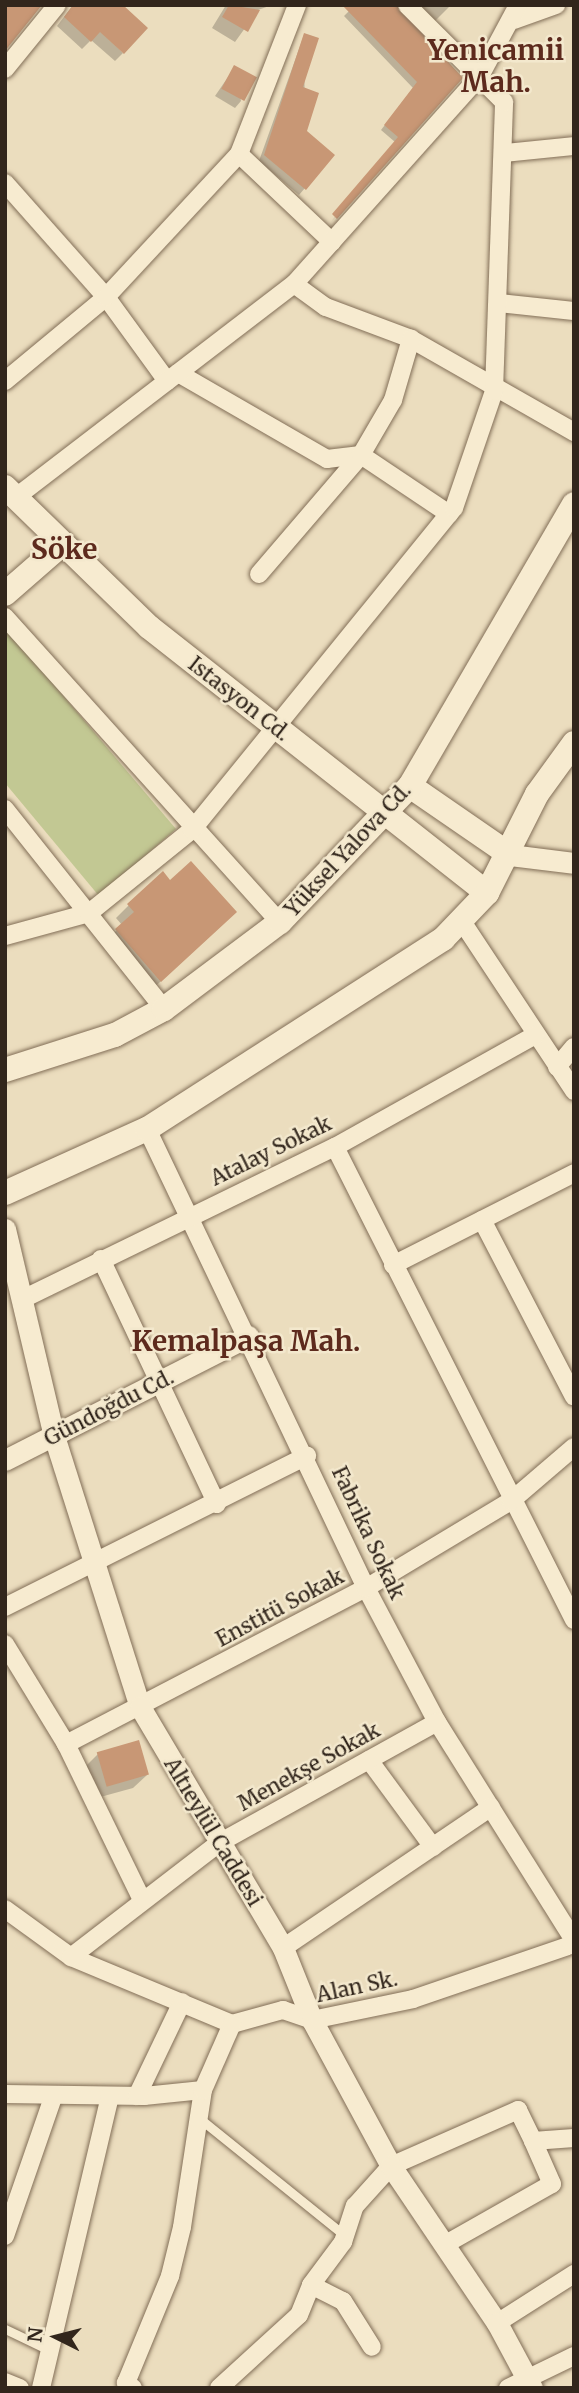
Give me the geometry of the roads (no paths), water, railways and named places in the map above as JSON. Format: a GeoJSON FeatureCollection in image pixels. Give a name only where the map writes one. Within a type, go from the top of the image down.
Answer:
{"type":"FeatureCollection","features":[{"type":"Feature","properties":{"kind":"main road","name":"Istasyon Cd."},"geometry":{"type":"LineString","coordinates":[[10,493],[60,546],[275,728],[487,893]]}},
{"type":"Feature","properties":{"kind":"main road","name":"Yüksel Yalova Cd."},"geometry":{"type":"LineString","coordinates":[[5,1070],[115,1035],[164,1009],[280,922],[410,786],[574,504]]}},
{"type":"Feature","properties":{"kind":"main road"},"geometry":{"type":"LineString","coordinates":[[5,594],[60,546]]}},
{"type":"Feature","properties":{"kind":"main road"},"geometry":{"type":"LineString","coordinates":[[5,1193],[147,1129],[327,1017],[461,920],[487,893],[510,855],[537,794],[574,743]]}},
{"type":"Feature","properties":{"kind":"main road"},"geometry":{"type":"LineString","coordinates":[[410,786],[510,855]]}},
{"type":"Feature","properties":{"kind":"street"},"geometry":{"type":"LineString","coordinates":[[5,69],[57,5]]}},
{"type":"Feature","properties":{"kind":"street"},"geometry":{"type":"LineString","coordinates":[[5,381],[106,297],[239,154],[297,5]]}},
{"type":"Feature","properties":{"kind":"street"},"geometry":{"type":"LineString","coordinates":[[5,936],[89,913],[192,830],[449,514],[494,391],[505,152],[504,102],[407,5]]}},
{"type":"Feature","properties":{"kind":"street"},"geometry":{"type":"LineString","coordinates":[[10,493],[172,377],[293,284],[480,76],[516,12],[556,5]]}},
{"type":"Feature","properties":{"kind":"street"},"geometry":{"type":"LineString","coordinates":[[505,152],[574,146]]}},
{"type":"Feature","properties":{"kind":"street"},"geometry":{"type":"LineString","coordinates":[[239,154],[332,242]]}},
{"type":"Feature","properties":{"kind":"street"},"geometry":{"type":"LineString","coordinates":[[5,183],[106,297],[172,377],[327,459],[360,455],[449,514]]}},
{"type":"Feature","properties":{"kind":"street"},"geometry":{"type":"LineString","coordinates":[[293,284],[326,307],[411,339],[494,391],[574,432]]}},
{"type":"Feature","properties":{"kind":"street"},"geometry":{"type":"LineString","coordinates":[[499,303],[574,311]]}},
{"type":"Feature","properties":{"kind":"street"},"geometry":{"type":"LineString","coordinates":[[258,574],[360,455],[393,400],[411,339]]}},
{"type":"Feature","properties":{"kind":"street"},"geometry":{"type":"LineString","coordinates":[[5,617],[192,830],[280,922]]}},
{"type":"Feature","properties":{"kind":"street"},"geometry":{"type":"LineString","coordinates":[[5,809],[164,1009]]}},
{"type":"Feature","properties":{"kind":"street"},"geometry":{"type":"LineString","coordinates":[[510,855],[574,863]]}},
{"type":"Feature","properties":{"kind":"street"},"geometry":{"type":"LineString","coordinates":[[461,920],[574,1091]]}},
{"type":"Feature","properties":{"kind":"street","name":"Atalay Sokak"},"geometry":{"type":"LineString","coordinates":[[23,1299],[335,1147],[535,1035]]}},
{"type":"Feature","properties":{"kind":"street"},"geometry":{"type":"LineString","coordinates":[[557,1068],[574,1047]]}},
{"type":"Feature","properties":{"kind":"street","name":"Fabrika Sokak"},"geometry":{"type":"LineString","coordinates":[[147,1129],[307,1456],[366,1588],[437,1722],[574,1942]]}},
{"type":"Feature","properties":{"kind":"street"},"geometry":{"type":"LineString","coordinates":[[335,1147],[511,1501],[574,1620]]}},
{"type":"Feature","properties":{"kind":"street"},"geometry":{"type":"LineString","coordinates":[[393,1265],[574,1173]]}},
{"type":"Feature","properties":{"kind":"street"},"geometry":{"type":"LineString","coordinates":[[482,1220],[574,1397]]}},
{"type":"Feature","properties":{"kind":"street","name":"Altıeylül Caddesi"},"geometry":{"type":"LineString","coordinates":[[5,1228],[54,1436],[140,1707],[283,1948],[312,2020],[391,2166],[496,2323],[523,2386]]}},
{"type":"Feature","properties":{"kind":"street"},"geometry":{"type":"LineString","coordinates":[[101,1259],[162,1382],[217,1504]]}},
{"type":"Feature","properties":{"kind":"street","name":"Gündoğdu Cd."},"geometry":{"type":"LineString","coordinates":[[5,1460],[248,1336]]}},
{"type":"Feature","properties":{"kind":"street","name":"Enstitü Sokak"},"geometry":{"type":"LineString","coordinates":[[66,1744],[366,1588],[511,1501],[574,1447]]}},
{"type":"Feature","properties":{"kind":"street"},"geometry":{"type":"LineString","coordinates":[[5,1607],[93,1561],[217,1504],[307,1456]]}},
{"type":"Feature","properties":{"kind":"street"},"geometry":{"type":"LineString","coordinates":[[5,1644],[66,1744],[142,1900]]}},
{"type":"Feature","properties":{"kind":"street","name":"Menekşe Sokak"},"geometry":{"type":"LineString","coordinates":[[71,1957],[219,1843],[437,1722]]}},
{"type":"Feature","properties":{"kind":"street"},"geometry":{"type":"LineString","coordinates":[[369,1760],[433,1847]]}},
{"type":"Feature","properties":{"kind":"street"},"geometry":{"type":"LineString","coordinates":[[283,1948],[491,1807]]}},
{"type":"Feature","properties":{"kind":"street"},"geometry":{"type":"LineString","coordinates":[[5,1909],[71,1957],[232,2024],[203,2090],[179,2239],[126,2383],[133,2388]]}},
{"type":"Feature","properties":{"kind":"street","name":"Alan Sk."},"geometry":{"type":"LineString","coordinates":[[232,2024],[283,2010],[312,2020],[413,1999],[574,1942]]}},
{"type":"Feature","properties":{"kind":"street"},"geometry":{"type":"LineString","coordinates":[[137,2096],[182,2002]]}},
{"type":"Feature","properties":{"kind":"street"},"geometry":{"type":"LineString","coordinates":[[5,2094],[53,2097],[137,2096],[203,2090]]}},
{"type":"Feature","properties":{"kind":"street"},"geometry":{"type":"LineString","coordinates":[[41,2388],[47,2349],[110,2096]]}},
{"type":"Feature","properties":{"kind":"street"},"geometry":{"type":"LineString","coordinates":[[5,2236],[53,2097]]}},
{"type":"Feature","properties":{"kind":"street"},"geometry":{"type":"LineString","coordinates":[[219,2388],[299,2315],[311,2285],[345,2236],[355,2206],[391,2166],[518,2110],[552,2184],[444,2245]]}},
{"type":"Feature","properties":{"kind":"street"},"geometry":{"type":"LineString","coordinates":[[533,2141],[574,2138]]}},
{"type":"Feature","properties":{"kind":"street"},"geometry":{"type":"LineString","coordinates":[[496,2323],[574,2274]]}},
{"type":"Feature","properties":{"kind":"street"},"geometry":{"type":"LineString","coordinates":[[311,2285],[343,2301],[372,2347]]}},
{"type":"Feature","properties":{"kind":"street"},"geometry":{"type":"LineString","coordinates":[[523,2386],[574,2356]]}},
{"type":"Feature","properties":{"kind":"street"},"geometry":{"type":"LineString","coordinates":[[5,2382],[20,2388]]}},
{"type":"Feature","properties":{"kind":"lane"},"geometry":{"type":"LineString","coordinates":[[199,2117],[345,2236]]}},
{"type":"Feature","properties":{"kind":"lane"},"geometry":{"type":"LineString","coordinates":[[5,2329],[47,2349]]}},
{"type":"Feature","properties":{"kind":"district","name":"Yenicamii Mah."},"geometry":{"type":"Point","coordinates":[496,66]}},
{"type":"Feature","properties":{"kind":"district","name":"Söke"},"geometry":{"type":"Point","coordinates":[64,549]}},
{"type":"Feature","properties":{"kind":"district","name":"Kemalpaşa Mah."},"geometry":{"type":"Point","coordinates":[246,1341]}}]}
